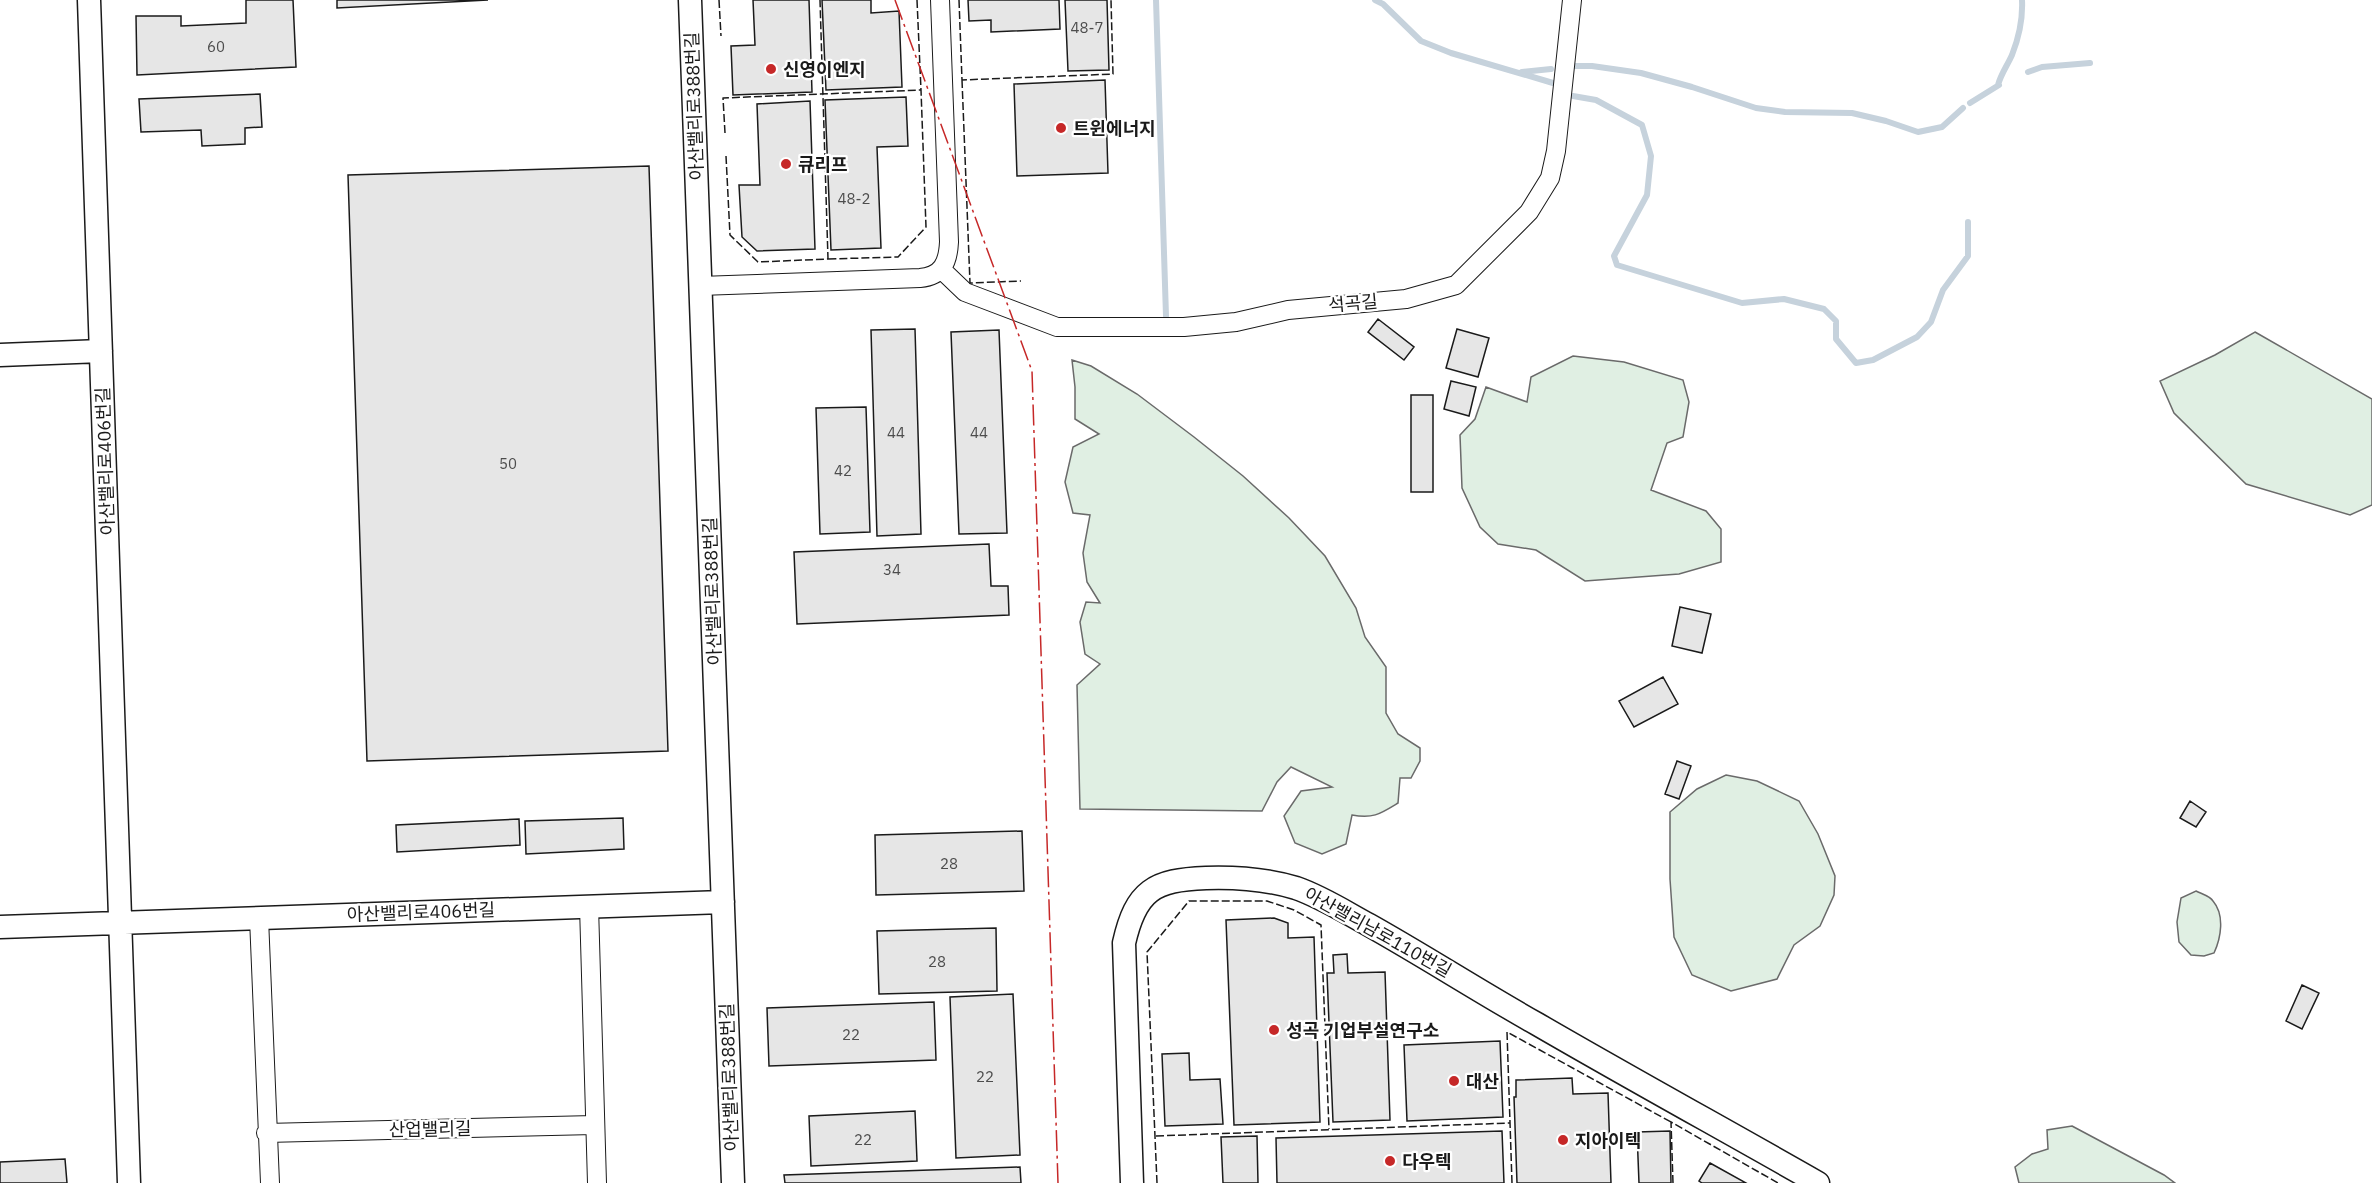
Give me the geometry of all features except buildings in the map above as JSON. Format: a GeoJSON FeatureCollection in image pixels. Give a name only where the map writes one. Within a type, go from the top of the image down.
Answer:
{"type":"FeatureCollection","features":[{"type":"Feature","properties":{"kind":"street","name":"아산밸리로406번길"},"geometry":{"type":"LineString","coordinates":[[89,0],[129,1183]]}},
{"type":"Feature","properties":{"kind":"street","name":"아산밸리로388번길"},"geometry":{"type":"LineString","coordinates":[[690,0],[733,1183]]}},
{"type":"Feature","properties":{"kind":"street"},"geometry":{"type":"LineString","coordinates":[[700,286],[920,278],[942,270],[946,262],[949,242],[940,0]]}},
{"type":"Feature","properties":{"kind":"street","name":"석곡길"},"geometry":{"type":"LineString","coordinates":[[942,270],[965,292],[1057,327],[1184,327],[1236,322],[1288,310],[1406,298],[1456,285],[1529,212],[1550,178],[1556,151],[1572,0]]}},
{"type":"Feature","properties":{"kind":"street"},"geometry":{"type":"LineString","coordinates":[[0,355],[101,351]]}},
{"type":"Feature","properties":{"kind":"street","name":"아산밸리남로110번길"},"geometry":{"type":"LineString","coordinates":[[1132,1183],[1124,942],[1129,919],[1136,905],[1147,893],[1165,883],[1190,879],[1237,877],[1277,883],[1318,897],[1434,962],[1536,1024],[1818,1183]]}},
{"type":"Feature","properties":{"kind":"street","name":"아산밸리로406번길"},"geometry":{"type":"LineString","coordinates":[[120,923],[723,902]]}},
{"type":"Feature","properties":{"kind":"street"},"geometry":{"type":"LineString","coordinates":[[589,906],[597,1183]]}},
{"type":"Feature","properties":{"kind":"street"},"geometry":{"type":"LineString","coordinates":[[259,918],[266,1133],[270,1183]]}},
{"type":"Feature","properties":{"kind":"street"},"geometry":{"type":"LineString","coordinates":[[0,927],[120,923]]}},
{"type":"Feature","properties":{"kind":"street","name":"산업밸리길"},"geometry":{"type":"LineString","coordinates":[[266,1133],[594,1125]]}},
{"type":"Feature","properties":{"kind":"green space"},"geometry":{"type":"Polygon","coordinates":[[[2255,332],[2372,399],[2372,505],[2350,515],[2246,484],[2174,413],[2160,381],[2215,355],[2255,332]]]}},
{"type":"Feature","properties":{"kind":"green space"},"geometry":{"type":"Polygon","coordinates":[[[1573,356],[1624,362],[1683,380],[1689,402],[1683,437],[1667,443],[1651,490],[1706,511],[1721,529],[1721,562],[1679,574],[1585,581],[1536,550],[1498,544],[1480,527],[1462,488],[1460,435],[1475,419],[1486,387],[1527,402],[1531,377],[1573,356]]]}},
{"type":"Feature","properties":{"kind":"green space"},"geometry":{"type":"Polygon","coordinates":[[[1072,360],[1091,366],[1137,394],[1243,476],[1289,518],[1325,556],[1356,608],[1365,637],[1386,667],[1386,713],[1398,734],[1420,748],[1420,761],[1411,778],[1400,778],[1398,803],[1376,815],[1352,815],[1346,844],[1322,854],[1295,843],[1284,816],[1301,791],[1332,787],[1291,767],[1277,782],[1262,811],[1080,809],[1077,685],[1100,664],[1085,654],[1080,622],[1086,602],[1100,603],[1087,582],[1083,553],[1090,515],[1073,513],[1065,482],[1073,447],[1099,434],[1075,419],[1072,360]]]}},
{"type":"Feature","properties":{"kind":"green space"},"geometry":{"type":"Polygon","coordinates":[[[1726,775],[1757,781],[1799,801],[1818,834],[1835,876],[1834,895],[1820,926],[1794,945],[1777,979],[1731,991],[1692,975],[1674,937],[1670,879],[1670,812],[1697,789],[1726,775]]]}},
{"type":"Feature","properties":{"kind":"green space"},"geometry":{"type":"Polygon","coordinates":[[[2196,891],[2212,899],[2217,907],[2220,920],[2220,934],[2214,953],[2204,956],[2191,955],[2179,942],[2177,922],[2181,898],[2196,891]]]}},
{"type":"Feature","properties":{"kind":"green space"},"geometry":{"type":"Polygon","coordinates":[[[2072,1126],[2175,1183],[2019,1183],[2015,1167],[2032,1154],[2048,1149],[2047,1130],[2072,1126]]]}},
{"type":"Feature","properties":{"kind":"waterway"},"geometry":{"type":"LineString","coordinates":[[1156,0],[1166,316]]}},
{"type":"Feature","properties":{"kind":"waterway"},"geometry":{"type":"LineString","coordinates":[[1375,0],[1383,4],[1421,41],[1451,53],[1553,83]]}},
{"type":"Feature","properties":{"kind":"waterway"},"geometry":{"type":"LineString","coordinates":[[1998,85],[2017,42],[2022,0]]}},
{"type":"Feature","properties":{"kind":"waterway"},"geometry":{"type":"LineString","coordinates":[[2028,72],[2042,67],[2090,63]]}},
{"type":"Feature","properties":{"kind":"waterway"},"geometry":{"type":"LineString","coordinates":[[1572,66],[1592,66],[1641,73],[1756,108],[1785,112],[1852,113],[1918,132],[1942,127],[1963,108]]}},
{"type":"Feature","properties":{"kind":"waterway"},"geometry":{"type":"LineString","coordinates":[[1522,72],[1551,69]]}},
{"type":"Feature","properties":{"kind":"waterway"},"geometry":{"type":"LineString","coordinates":[[1970,103],[1999,85]]}},
{"type":"Feature","properties":{"kind":"waterway"},"geometry":{"type":"LineString","coordinates":[[1573,96],[1596,100],[1642,125],[1651,156],[1647,195],[1614,256],[1617,265],[1742,303],[1784,299],[1824,309],[1836,321],[1836,339],[1856,363],[1873,360],[1917,337],[1931,322],[1943,290],[1968,256],[1968,222]]}},
{"type":"Feature","properties":{"kind":"fence"},"geometry":{"type":"LineString","coordinates":[[719,0],[721,36]]}},
{"type":"Feature","properties":{"kind":"fence"},"geometry":{"type":"LineString","coordinates":[[726,156],[730,235],[758,262],[828,259],[820,0]]}},
{"type":"Feature","properties":{"kind":"fence"},"geometry":{"type":"LineString","coordinates":[[917,0],[921,90]]}},
{"type":"Feature","properties":{"kind":"fence"},"geometry":{"type":"LineString","coordinates":[[959,0],[962,80],[1113,74],[1111,0]]}},
{"type":"Feature","properties":{"kind":"fence"},"geometry":{"type":"LineString","coordinates":[[962,80],[970,283],[1021,281]]}},
{"type":"Feature","properties":{"kind":"fence"},"geometry":{"type":"LineString","coordinates":[[725,133],[723,98],[921,90],[926,227],[898,257],[828,259]]}},
{"type":"Feature","properties":{"kind":"fence"},"geometry":{"type":"LineString","coordinates":[[1157,1183],[1147,952],[1189,901],[1267,901],[1294,910],[1321,925],[1329,1129]]}},
{"type":"Feature","properties":{"kind":"fence"},"geometry":{"type":"LineString","coordinates":[[1512,1183],[1507,1032],[1671,1122]]}},
{"type":"Feature","properties":{"kind":"fence"},"geometry":{"type":"LineString","coordinates":[[1673,1183],[1671,1122],[1778,1183]]}},
{"type":"Feature","properties":{"kind":"fence"},"geometry":{"type":"LineString","coordinates":[[1156,1136],[1510,1123]]}},
{"type":"Feature","properties":{"kind":"power"},"geometry":{"type":"LineString","coordinates":[[895,0],[1032,371],[1058,1183]]}},
{"type":"Feature","properties":{"kind":"place","name":"신영이엔지"},"geometry":{"type":"Point","coordinates":[771,69]}},
{"type":"Feature","properties":{"kind":"place","name":"트윈에너지"},"geometry":{"type":"Point","coordinates":[1061,128]}},
{"type":"Feature","properties":{"kind":"place","name":"큐리프"},"geometry":{"type":"Point","coordinates":[786,164]}},
{"type":"Feature","properties":{"kind":"place","name":"성곡 기업부설연구소"},"geometry":{"type":"Point","coordinates":[1274,1030]}},
{"type":"Feature","properties":{"kind":"place","name":"대산"},"geometry":{"type":"Point","coordinates":[1454,1081]}},
{"type":"Feature","properties":{"kind":"place","name":"지아이텍"},"geometry":{"type":"Point","coordinates":[1563,1140]}},
{"type":"Feature","properties":{"kind":"place","name":"다우텍"},"geometry":{"type":"Point","coordinates":[1390,1161]}}]}
